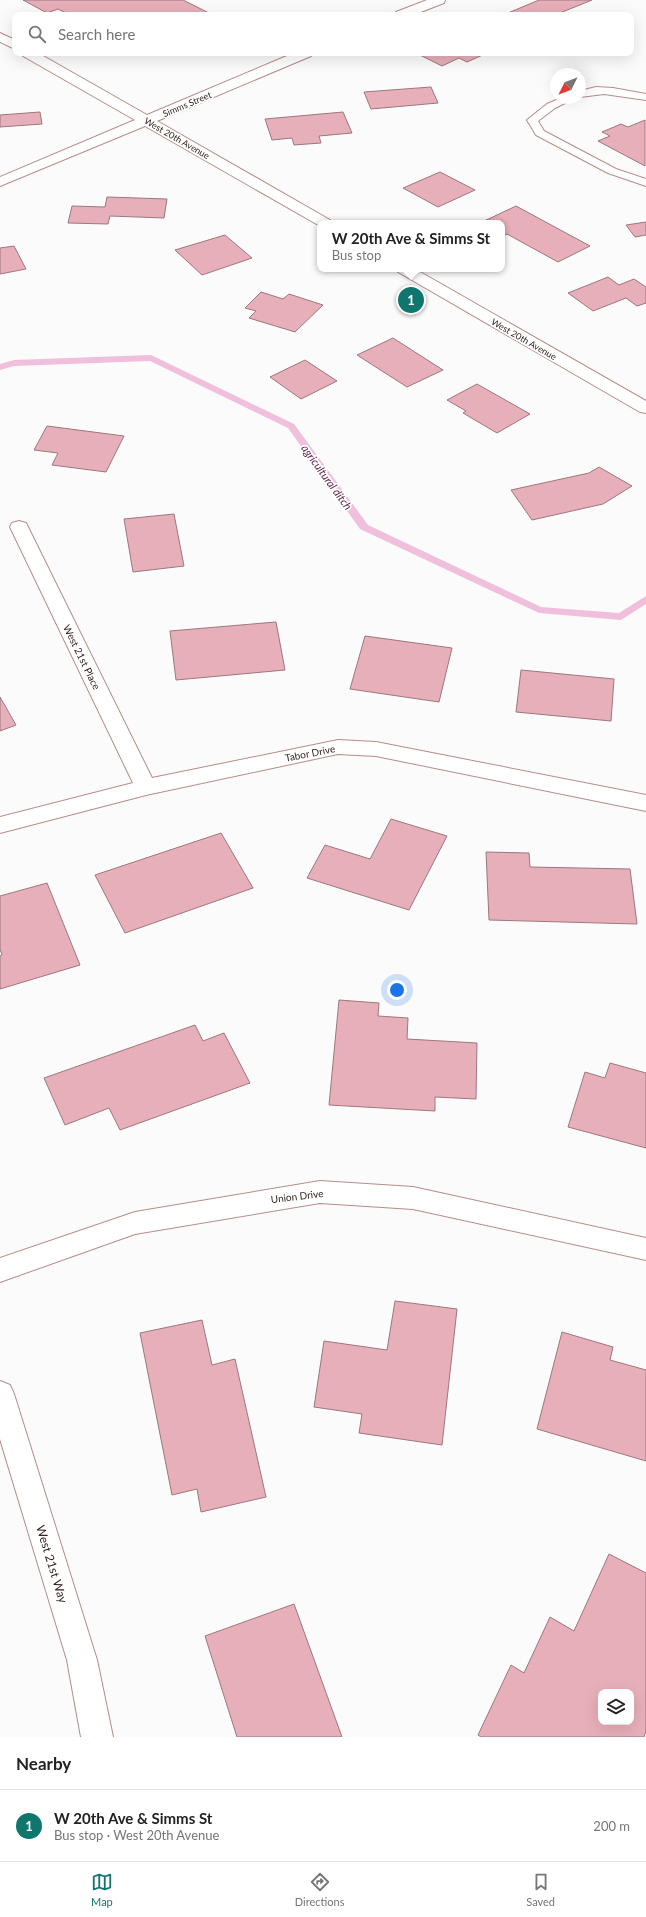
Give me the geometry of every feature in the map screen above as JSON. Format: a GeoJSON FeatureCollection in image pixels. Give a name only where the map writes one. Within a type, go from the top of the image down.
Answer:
{"type":"FeatureCollection","features":[{"type":"Feature","properties":{"kind":"street"},"geometry":{"type":"LineString","coordinates":[[408,12],[433,1]]}},
{"type":"Feature","properties":{"kind":"street"},"geometry":{"type":"LineString","coordinates":[[0,37],[12,43]]}},
{"type":"Feature","properties":{"kind":"street","name":"West 20th Avenue"},"geometry":{"type":"LineString","coordinates":[[33,56],[320,220]]}},
{"type":"Feature","properties":{"kind":"street","name":"Simms Street"},"geometry":{"type":"LineString","coordinates":[[0,182],[299,56]]}},
{"type":"Feature","properties":{"kind":"street","name":"West 20th Avenue"},"geometry":{"type":"LineString","coordinates":[[409,272],[646,408]]}},
{"type":"Feature","properties":{"kind":"street","name":"West 21st Place"},"geometry":{"type":"LineString","coordinates":[[19,527],[146,787]]}},
{"type":"Feature","properties":{"kind":"street","name":"Tabor Drive"},"geometry":{"type":"LineString","coordinates":[[0,825],[146,787],[338,747],[376,749],[646,803]]}},
{"type":"Feature","properties":{"kind":"street","name":"Union Drive"},"geometry":{"type":"LineString","coordinates":[[0,1270],[135,1223],[229,1206],[320,1192],[413,1198],[646,1249]]}},
{"type":"Feature","properties":{"kind":"street","name":"West 21st Way"},"geometry":{"type":"LineString","coordinates":[[0,1394],[82,1660],[97,1737]]}},
{"type":"Feature","properties":{"kind":"lane"},"geometry":{"type":"LineString","coordinates":[[586,92],[619,92],[646,97]]}},
{"type":"Feature","properties":{"kind":"lane"},"geometry":{"type":"LineString","coordinates":[[556,104],[532,120],[540,133],[612,171],[646,183]]}},
{"type":"Feature","properties":{"kind":"building"},"geometry":{"type":"Polygon","coordinates":[[[23,0],[183,0],[207,12],[64,12],[58,9],[45,12],[23,0]]]}},
{"type":"Feature","properties":{"kind":"building"},"geometry":{"type":"Polygon","coordinates":[[[539,0],[592,0],[562,12],[510,12],[539,0]]]}},
{"type":"Feature","properties":{"kind":"building"},"geometry":{"type":"Polygon","coordinates":[[[422,56],[480,56],[467,62],[459,58],[442,66],[422,56]]]}},
{"type":"Feature","properties":{"kind":"building"},"geometry":{"type":"Polygon","coordinates":[[[431,87],[438,103],[371,109],[364,92],[431,87]]]}},
{"type":"Feature","properties":{"kind":"building"},"geometry":{"type":"Polygon","coordinates":[[[40,112],[42,124],[0,127],[0,115],[40,112]]]}},
{"type":"Feature","properties":{"kind":"building"},"geometry":{"type":"Polygon","coordinates":[[[343,112],[352,133],[319,136],[321,143],[294,145],[292,138],[272,140],[265,119],[343,112]]]}},
{"type":"Feature","properties":{"kind":"building"},"geometry":{"type":"Polygon","coordinates":[[[645,120],[645,166],[598,141],[610,136],[602,132],[621,124],[628,127],[645,120]]]}},
{"type":"Feature","properties":{"kind":"building"},"geometry":{"type":"Polygon","coordinates":[[[440,172],[475,190],[438,207],[403,188],[440,172]]]}},
{"type":"Feature","properties":{"kind":"building"},"geometry":{"type":"Polygon","coordinates":[[[107,197],[167,199],[164,218],[110,216],[108,224],[68,223],[72,206],[105,207],[107,197]]]}},
{"type":"Feature","properties":{"kind":"building"},"geometry":{"type":"Polygon","coordinates":[[[516,206],[590,246],[558,262],[507,234],[505,235],[505,220],[486,220],[516,206]]]}},
{"type":"Feature","properties":{"kind":"building"},"geometry":{"type":"Polygon","coordinates":[[[646,222],[646,235],[635,237],[626,225],[646,222]]]}},
{"type":"Feature","properties":{"kind":"building"},"geometry":{"type":"Polygon","coordinates":[[[225,235],[252,258],[202,275],[175,250],[225,235]]]}},
{"type":"Feature","properties":{"kind":"building"},"geometry":{"type":"Polygon","coordinates":[[[14,246],[26,269],[0,274],[0,248],[14,246]]]}},
{"type":"Feature","properties":{"kind":"building"},"geometry":{"type":"Polygon","coordinates":[[[608,277],[619,285],[634,279],[646,287],[646,303],[637,306],[626,298],[593,311],[568,293],[608,277]]]}},
{"type":"Feature","properties":{"kind":"building"},"geometry":{"type":"Polygon","coordinates":[[[261,292],[283,299],[289,294],[323,305],[295,332],[249,318],[256,311],[245,308],[261,292]]]}},
{"type":"Feature","properties":{"kind":"building"},"geometry":{"type":"Polygon","coordinates":[[[393,338],[443,370],[407,387],[357,355],[393,338]]]}},
{"type":"Feature","properties":{"kind":"building"},"geometry":{"type":"Polygon","coordinates":[[[305,360],[337,381],[301,399],[270,377],[305,360]]]}},
{"type":"Feature","properties":{"kind":"building"},"geometry":{"type":"Polygon","coordinates":[[[477,384],[530,414],[497,433],[463,413],[466,411],[447,400],[477,384]]]}},
{"type":"Feature","properties":{"kind":"building"},"geometry":{"type":"Polygon","coordinates":[[[47,426],[124,436],[106,472],[52,465],[58,453],[34,450],[47,426]]]}},
{"type":"Feature","properties":{"kind":"building"},"geometry":{"type":"Polygon","coordinates":[[[599,467],[632,486],[603,504],[532,520],[511,490],[589,473],[599,467]]]}},
{"type":"Feature","properties":{"kind":"building"},"geometry":{"type":"Polygon","coordinates":[[[174,514],[184,566],[133,572],[124,519],[174,514]]]}},
{"type":"Feature","properties":{"kind":"building"},"geometry":{"type":"Polygon","coordinates":[[[276,622],[285,670],[176,680],[170,631],[276,622]]]}},
{"type":"Feature","properties":{"kind":"building"},"geometry":{"type":"Polygon","coordinates":[[[365,636],[452,648],[439,702],[350,689],[365,636]]]}},
{"type":"Feature","properties":{"kind":"building"},"geometry":{"type":"Polygon","coordinates":[[[521,670],[614,679],[611,721],[516,712],[521,670]]]}},
{"type":"Feature","properties":{"kind":"building"},"geometry":{"type":"Polygon","coordinates":[[[0,697],[16,725],[0,731],[0,697]]]}},
{"type":"Feature","properties":{"kind":"building"},"geometry":{"type":"Polygon","coordinates":[[[391,819],[447,836],[409,910],[307,878],[325,845],[370,859],[391,819]]]}},
{"type":"Feature","properties":{"kind":"building"},"geometry":{"type":"Polygon","coordinates":[[[221,833],[253,888],[125,933],[95,875],[221,833]]]}},
{"type":"Feature","properties":{"kind":"building"},"geometry":{"type":"Polygon","coordinates":[[[486,852],[529,853],[530,867],[630,869],[637,924],[489,920],[486,852]]]}},
{"type":"Feature","properties":{"kind":"building"},"geometry":{"type":"Polygon","coordinates":[[[47,883],[80,965],[0,989],[0,956],[2,955],[0,949],[0,896],[47,883]]]}},
{"type":"Feature","properties":{"kind":"building"},"geometry":{"type":"Polygon","coordinates":[[[339,1000],[379,1003],[378,1016],[408,1018],[407,1039],[477,1043],[476,1099],[435,1097],[435,1111],[329,1105],[339,1000]]]}},
{"type":"Feature","properties":{"kind":"building"},"geometry":{"type":"Polygon","coordinates":[[[195,1025],[203,1041],[224,1033],[250,1083],[120,1130],[109,1108],[65,1125],[44,1078],[195,1025]]]}},
{"type":"Feature","properties":{"kind":"building"},"geometry":{"type":"Polygon","coordinates":[[[610,1063],[646,1073],[646,1148],[568,1127],[585,1072],[605,1078],[610,1063]]]}},
{"type":"Feature","properties":{"kind":"building"},"geometry":{"type":"Polygon","coordinates":[[[395,1301],[457,1309],[442,1445],[359,1433],[362,1414],[314,1407],[324,1341],[387,1350],[395,1301]]]}},
{"type":"Feature","properties":{"kind":"building"},"geometry":{"type":"Polygon","coordinates":[[[202,1320],[212,1365],[235,1359],[266,1497],[201,1512],[197,1489],[172,1495],[140,1333],[202,1320]]]}},
{"type":"Feature","properties":{"kind":"building"},"geometry":{"type":"Polygon","coordinates":[[[562,1332],[613,1347],[610,1360],[646,1370],[646,1461],[537,1429],[562,1332]]]}},
{"type":"Feature","properties":{"kind":"building"},"geometry":{"type":"Polygon","coordinates":[[[609,1554],[646,1573],[646,1731],[644,1737],[481,1737],[478,1735],[511,1665],[524,1673],[550,1617],[574,1631],[609,1554]]]}},
{"type":"Feature","properties":{"kind":"building"},"geometry":{"type":"Polygon","coordinates":[[[294,1604],[342,1737],[237,1737],[205,1636],[294,1604]]]}},
{"type":"Feature","properties":{"kind":"waterway","name":"agricultural ditch"},"geometry":{"type":"LineString","coordinates":[[0,367],[14,363],[151,358],[291,426],[364,527],[539,610],[621,617],[646,599]]}},
{"type":"Feature","properties":{"kind":"place","name":"W 20th Ave & Simms St"},"geometry":{"type":"Point","coordinates":[411,300]}}]}
